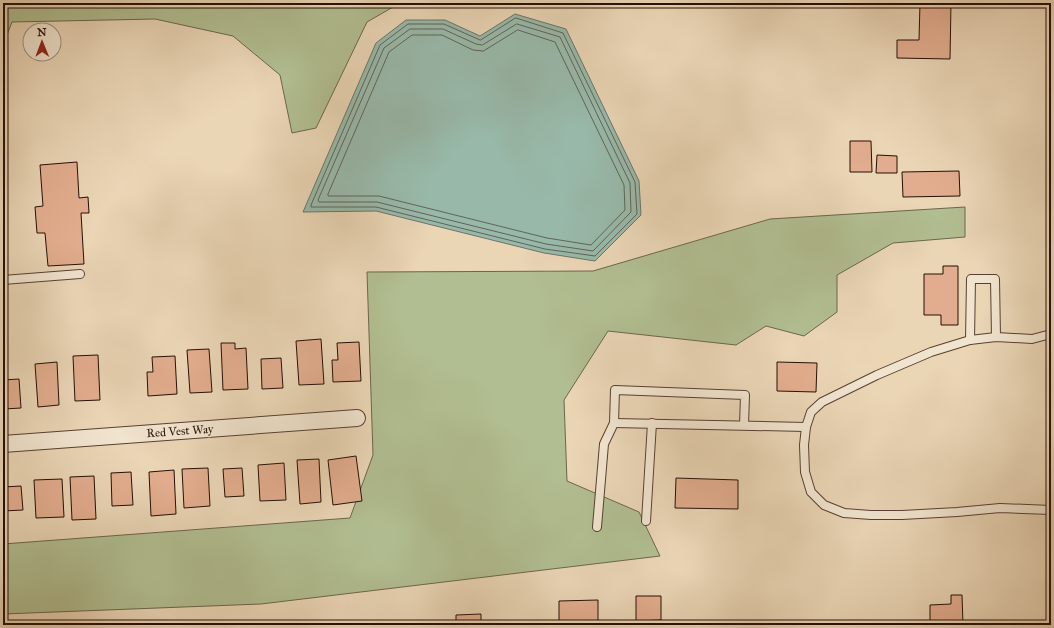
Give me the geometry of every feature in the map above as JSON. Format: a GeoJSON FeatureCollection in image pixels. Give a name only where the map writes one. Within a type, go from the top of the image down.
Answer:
{"type":"FeatureCollection","features":[{"type":"Feature","properties":{"kind":"street","name":"Red Vest Way"},"geometry":{"type":"LineString","coordinates":[[3,444],[357,418]]}},
{"type":"Feature","properties":{"kind":"lane"},"geometry":{"type":"LineString","coordinates":[[3,280],[80,274]]}},
{"type":"Feature","properties":{"kind":"lane"},"geometry":{"type":"LineString","coordinates":[[970,340],[971,279],[995,279],[996,337]]}},
{"type":"Feature","properties":{"kind":"lane"},"geometry":{"type":"LineString","coordinates":[[1051,334],[1032,339],[996,337],[970,340],[924,355],[877,375],[822,402],[810,412],[806,427],[804,445],[804,460],[807,482],[811,492],[824,506],[844,513],[871,515],[925,514],[1000,508],[1051,510]]}},
{"type":"Feature","properties":{"kind":"lane"},"geometry":{"type":"LineString","coordinates":[[596,527],[604,444],[614,423],[615,390],[745,395],[744,425]]}},
{"type":"Feature","properties":{"kind":"lane"},"geometry":{"type":"LineString","coordinates":[[614,423],[806,427]]}},
{"type":"Feature","properties":{"kind":"lane"},"geometry":{"type":"LineString","coordinates":[[646,521],[652,423]]}},
{"type":"Feature","properties":{"kind":"green space"},"geometry":{"type":"Polygon","coordinates":[[[3,3],[400,3],[367,22],[316,128],[292,133],[280,75],[233,36],[155,19],[12,22],[3,45],[3,3]]]}},
{"type":"Feature","properties":{"kind":"green space"},"geometry":{"type":"Polygon","coordinates":[[[965,207],[965,237],[893,243],[837,275],[837,312],[804,336],[766,326],[736,345],[608,331],[564,400],[567,481],[639,512],[660,556],[261,604],[3,614],[3,544],[350,518],[373,455],[367,272],[593,271],[770,219],[965,207]]]}},
{"type":"Feature","properties":{"kind":"water"},"geometry":{"type":"Polygon","coordinates":[[[515,14],[566,29],[639,181],[641,215],[595,261],[544,253],[376,211],[303,212],[376,43],[406,20],[445,20],[480,36],[515,14]]]}},
{"type":"Feature","properties":{"kind":"building"},"geometry":{"type":"Polygon","coordinates":[[[920,3],[951,3],[950,59],[897,58],[897,40],[919,40],[920,3]]]}},
{"type":"Feature","properties":{"kind":"building"},"geometry":{"type":"Polygon","coordinates":[[[850,141],[871,141],[872,172],[850,172],[850,141]]]}},
{"type":"Feature","properties":{"kind":"building"},"geometry":{"type":"Polygon","coordinates":[[[877,155],[897,156],[897,173],[876,173],[877,155]]]}},
{"type":"Feature","properties":{"kind":"building"},"geometry":{"type":"Polygon","coordinates":[[[77,162],[79,198],[88,197],[89,213],[81,213],[84,264],[48,266],[45,233],[37,233],[35,207],[43,206],[40,165],[77,162]]]}},
{"type":"Feature","properties":{"kind":"building"},"geometry":{"type":"Polygon","coordinates":[[[959,171],[960,196],[903,197],[902,172],[959,171]]]}},
{"type":"Feature","properties":{"kind":"building"},"geometry":{"type":"Polygon","coordinates":[[[943,266],[958,266],[958,325],[941,325],[941,315],[924,315],[924,274],[943,274],[943,266]]]}},
{"type":"Feature","properties":{"kind":"building"},"geometry":{"type":"Polygon","coordinates":[[[321,339],[324,384],[299,385],[296,341],[321,339]]]}},
{"type":"Feature","properties":{"kind":"building"},"geometry":{"type":"Polygon","coordinates":[[[359,342],[361,381],[333,382],[332,360],[338,360],[337,343],[359,342]]]}},
{"type":"Feature","properties":{"kind":"building"},"geometry":{"type":"Polygon","coordinates":[[[221,343],[235,343],[235,349],[246,348],[248,389],[223,390],[221,343]]]}},
{"type":"Feature","properties":{"kind":"building"},"geometry":{"type":"Polygon","coordinates":[[[209,349],[212,392],[190,393],[187,350],[209,349]]]}},
{"type":"Feature","properties":{"kind":"building"},"geometry":{"type":"Polygon","coordinates":[[[98,355],[100,400],[75,401],[73,356],[98,355]]]}},
{"type":"Feature","properties":{"kind":"building"},"geometry":{"type":"Polygon","coordinates":[[[175,356],[177,394],[148,396],[147,372],[153,372],[152,357],[175,356]]]}},
{"type":"Feature","properties":{"kind":"building"},"geometry":{"type":"Polygon","coordinates":[[[281,358],[283,388],[262,389],[261,359],[281,358]]]}},
{"type":"Feature","properties":{"kind":"building"},"geometry":{"type":"Polygon","coordinates":[[[57,362],[59,405],[38,407],[35,364],[57,362]]]}},
{"type":"Feature","properties":{"kind":"building"},"geometry":{"type":"Polygon","coordinates":[[[777,362],[817,363],[816,392],[777,391],[777,362]]]}},
{"type":"Feature","properties":{"kind":"building"},"geometry":{"type":"Polygon","coordinates":[[[19,379],[21,408],[4,409],[3,380],[19,379]]]}},
{"type":"Feature","properties":{"kind":"building"},"geometry":{"type":"Polygon","coordinates":[[[356,456],[362,501],[333,505],[328,460],[356,456]]]}},
{"type":"Feature","properties":{"kind":"building"},"geometry":{"type":"Polygon","coordinates":[[[319,459],[321,502],[300,504],[297,460],[319,459]]]}},
{"type":"Feature","properties":{"kind":"building"},"geometry":{"type":"Polygon","coordinates":[[[284,463],[286,500],[260,501],[258,465],[284,463]]]}},
{"type":"Feature","properties":{"kind":"building"},"geometry":{"type":"Polygon","coordinates":[[[208,468],[210,506],[184,508],[182,469],[208,468]]]}},
{"type":"Feature","properties":{"kind":"building"},"geometry":{"type":"Polygon","coordinates":[[[242,468],[244,496],[225,497],[223,469],[242,468]]]}},
{"type":"Feature","properties":{"kind":"building"},"geometry":{"type":"Polygon","coordinates":[[[174,470],[176,514],[151,516],[149,472],[174,470]]]}},
{"type":"Feature","properties":{"kind":"building"},"geometry":{"type":"Polygon","coordinates":[[[131,472],[133,505],[112,506],[111,473],[131,472]]]}},
{"type":"Feature","properties":{"kind":"building"},"geometry":{"type":"Polygon","coordinates":[[[94,476],[96,519],[72,520],[70,477],[94,476]]]}},
{"type":"Feature","properties":{"kind":"building"},"geometry":{"type":"Polygon","coordinates":[[[676,478],[738,480],[738,509],[675,508],[676,478]]]}},
{"type":"Feature","properties":{"kind":"building"},"geometry":{"type":"Polygon","coordinates":[[[62,479],[64,517],[36,518],[34,480],[62,479]]]}},
{"type":"Feature","properties":{"kind":"building"},"geometry":{"type":"Polygon","coordinates":[[[21,486],[23,510],[3,511],[3,487],[21,486]]]}},
{"type":"Feature","properties":{"kind":"building"},"geometry":{"type":"Polygon","coordinates":[[[951,595],[962,595],[963,625],[930,625],[930,605],[951,604],[951,595]]]}},
{"type":"Feature","properties":{"kind":"building"},"geometry":{"type":"Polygon","coordinates":[[[636,596],[661,596],[661,620],[636,621],[636,596]]]}},
{"type":"Feature","properties":{"kind":"building"},"geometry":{"type":"Polygon","coordinates":[[[598,600],[598,625],[559,625],[559,601],[598,600]]]}},
{"type":"Feature","properties":{"kind":"building"},"geometry":{"type":"Polygon","coordinates":[[[481,614],[481,625],[456,625],[456,615],[481,614]]]}}]}
